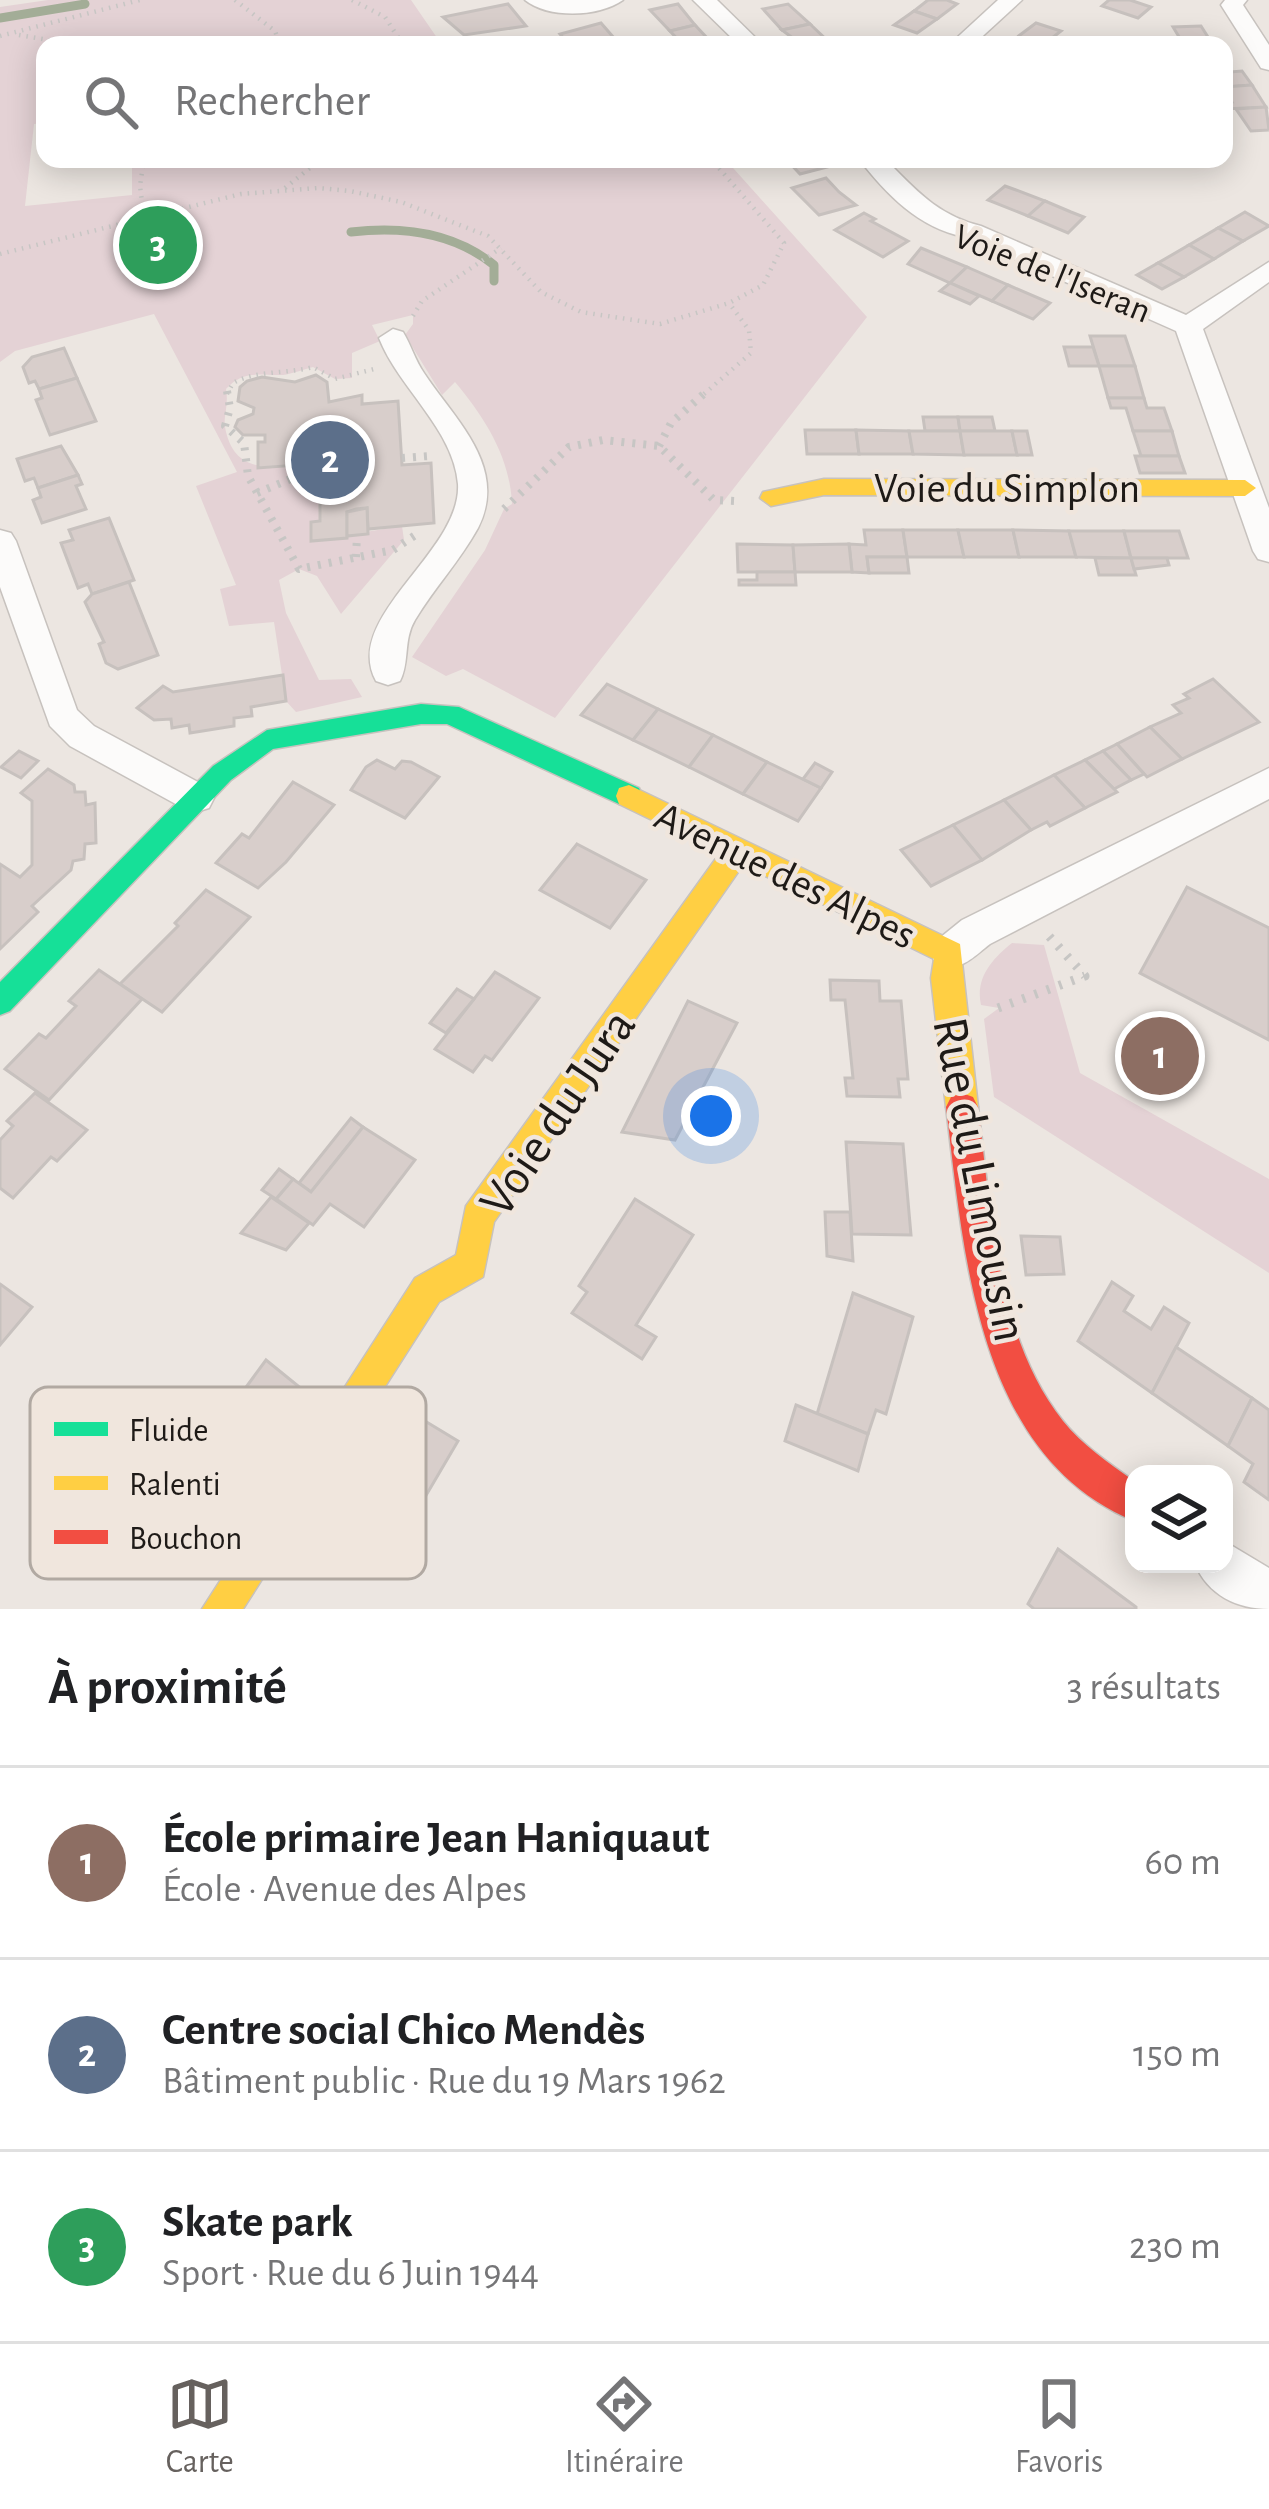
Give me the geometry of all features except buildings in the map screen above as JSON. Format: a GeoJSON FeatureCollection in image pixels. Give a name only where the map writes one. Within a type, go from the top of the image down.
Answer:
{"type":"FeatureCollection","features":[{"type":"Feature","properties":{"kind":"street"},"geometry":{"type":"LineString","coordinates":[[536,0],[559,8],[612,0]]}},
{"type":"Feature","properties":{"kind":"street"},"geometry":{"type":"LineString","coordinates":[[704,0],[742,36]]}},
{"type":"Feature","properties":{"kind":"street"},"geometry":{"type":"LineString","coordinates":[[970,36],[1011,0]]}},
{"type":"Feature","properties":{"kind":"street"},"geometry":{"type":"LineString","coordinates":[[1228,2],[1269,63]]}},
{"type":"Feature","properties":{"kind":"street","name":"Voie de l'Iseran"},"geometry":{"type":"LineString","coordinates":[[879,168],[922,214],[944,227],[972,231],[1188,326]]}},
{"type":"Feature","properties":{"kind":"street"},"geometry":{"type":"LineString","coordinates":[[1269,270],[1188,326],[1269,551]]}},
{"type":"Feature","properties":{"kind":"street"},"geometry":{"type":"LineString","coordinates":[[388,672],[388,642],[460,531],[474,485],[466,452],[396,348]]}},
{"type":"Feature","properties":{"kind":"street","name":"Voie du Simplon"},"geometry":{"type":"LineString","coordinates":[[771,498],[824,487],[1245,488]]}},
{"type":"Feature","properties":{"kind":"street"},"geometry":{"type":"LineString","coordinates":[[0,541],[62,717],[82,736],[196,798],[163,838],[0,1002]]}},
{"type":"Feature","properties":{"kind":"street","name":"Avenue des Alpes"},"geometry":{"type":"LineString","coordinates":[[196,798],[244,752],[267,740],[421,714],[450,714],[950,953],[976,932],[1269,782]]}},
{"type":"Feature","properties":{"kind":"street","name":"Voie du Jura"},"geometry":{"type":"LineString","coordinates":[[365,1387],[428,1290],[471,1265],[478,1217],[738,850]]}},
{"type":"Feature","properties":{"kind":"street","name":"Rue du Limousin"},"geometry":{"type":"LineString","coordinates":[[950,953],[949,1014],[1006,1341],[1044,1424],[1087,1469],[1125,1496]]}},
{"type":"Feature","properties":{"kind":"street"},"geometry":{"type":"LineString","coordinates":[[1233,1573],[1269,1598]]}},
{"type":"Feature","properties":{"kind":"street","name":"Voie du Jura"},"geometry":{"type":"LineString","coordinates":[[221,1609],[240,1579]]}},
{"type":"Feature","properties":{"kind":"path"},"geometry":{"type":"LineString","coordinates":[[0,37],[140,0]]}},
{"type":"Feature","properties":{"kind":"path"},"geometry":{"type":"LineString","coordinates":[[235,0],[277,36]]}},
{"type":"Feature","properties":{"kind":"path"},"geometry":{"type":"LineString","coordinates":[[352,0],[385,16],[398,36]]}},
{"type":"Feature","properties":{"kind":"path"},"geometry":{"type":"LineString","coordinates":[[13,34],[36,38]]}},
{"type":"Feature","properties":{"kind":"path"},"geometry":{"type":"LineString","coordinates":[[143,168],[144,217]]}},
{"type":"Feature","properties":{"kind":"path"},"geometry":{"type":"LineString","coordinates":[[282,190],[310,168]]}},
{"type":"Feature","properties":{"kind":"path"},"geometry":{"type":"LineString","coordinates":[[0,254],[242,194],[282,190],[375,194],[488,236],[497,251],[541,292],[581,312],[660,325],[729,303],[763,285],[784,243],[719,168]]}},
{"type":"Feature","properties":{"kind":"path"},"geometry":{"type":"LineString","coordinates":[[497,251],[422,301],[396,348],[352,378],[335,379],[313,367],[284,375],[267,372],[236,377],[226,388],[230,408],[225,426],[244,442],[248,476],[299,568],[393,550],[416,534],[444,527],[450,512],[469,507],[504,509],[569,447],[602,440],[659,446],[714,500],[771,498]]}},
{"type":"Feature","properties":{"kind":"path"},"geometry":{"type":"LineString","coordinates":[[435,291],[440,301]]}},
{"type":"Feature","properties":{"kind":"path"},"geometry":{"type":"LineString","coordinates":[[659,446],[671,423],[752,352],[749,330],[729,303]]}},
{"type":"Feature","properties":{"kind":"path"},"geometry":{"type":"LineString","coordinates":[[257,494],[293,478]]}},
{"type":"Feature","properties":{"kind":"path"},"geometry":{"type":"LineString","coordinates":[[356,557],[358,535]]}},
{"type":"Feature","properties":{"kind":"path"},"geometry":{"type":"LineString","coordinates":[[949,1014],[1000,1008],[1084,976],[1025,908]]}},
{"type":"Feature","properties":{"kind":"shaded area"},"geometry":{"type":"Polygon","coordinates":[[[48,0],[411,0],[436,36],[36,36],[36,124],[25,206],[132,195],[132,168],[733,168],[867,317],[555,718],[463,669],[446,676],[412,657],[485,550],[504,509],[512,504],[501,454],[486,424],[455,382],[442,395],[405,335],[413,315],[372,325],[380,341],[352,353],[352,378],[335,379],[313,367],[283,375],[246,376],[233,383],[226,389],[225,427],[237,454],[256,465],[310,464],[310,493],[320,498],[320,521],[311,522],[311,541],[402,526],[404,540],[341,614],[317,576],[299,569],[279,580],[286,613],[319,680],[351,679],[362,697],[296,712],[286,701],[274,622],[229,626],[220,589],[236,585],[196,486],[237,472],[154,314],[15,351],[0,362],[0,7],[48,0]]]}},
{"type":"Feature","properties":{"kind":"shaded area"},"geometry":{"type":"Polygon","coordinates":[[[1012,943],[1044,945],[1080,1073],[1269,1179],[1269,1273],[994,1097],[984,1019],[999,1008],[981,1005],[980,986],[992,963],[1012,943]]]}},
{"type":"Feature","properties":{"kind":"waterway"},"geometry":{"type":"LineString","coordinates":[[0,18],[85,4]]}},
{"type":"Feature","properties":{"kind":"waterway"},"geometry":{"type":"LineString","coordinates":[[351,232],[408,231],[444,238],[494,265],[494,281]]}},
{"type":"Feature","properties":{"kind":"traffic: fast"},"geometry":{"type":"LineString","coordinates":[[0,1002],[222,773],[267,740],[421,714],[450,714],[629,796]]}},
{"type":"Feature","properties":{"kind":"traffic: slow"},"geometry":{"type":"LineString","coordinates":[[771,498],[824,487],[1245,488]]}},
{"type":"Feature","properties":{"kind":"traffic: slow"},"geometry":{"type":"LineString","coordinates":[[629,796],[950,953],[946,978],[962,1107]]}},
{"type":"Feature","properties":{"kind":"traffic: slow"},"geometry":{"type":"LineString","coordinates":[[364,1387],[427,1290],[471,1265],[478,1217],[738,850]]}},
{"type":"Feature","properties":{"kind":"traffic: slow"},"geometry":{"type":"LineString","coordinates":[[221,1609],[240,1579]]}},
{"type":"Feature","properties":{"kind":"traffic: jam"},"geometry":{"type":"LineString","coordinates":[[962,1107],[986,1271],[1008,1352],[1044,1425],[1063,1448],[1125,1496]]}},
{"type":"Feature","properties":{"kind":"place","name":"Skate park"},"geometry":{"type":"Point","coordinates":[158,245]}},
{"type":"Feature","properties":{"kind":"place","name":"Centre social Chico Mendès"},"geometry":{"type":"Point","coordinates":[330,460]}},
{"type":"Feature","properties":{"kind":"place","name":"École primaire Jean Haniquaut"},"geometry":{"type":"Point","coordinates":[1160,1056]}}]}
